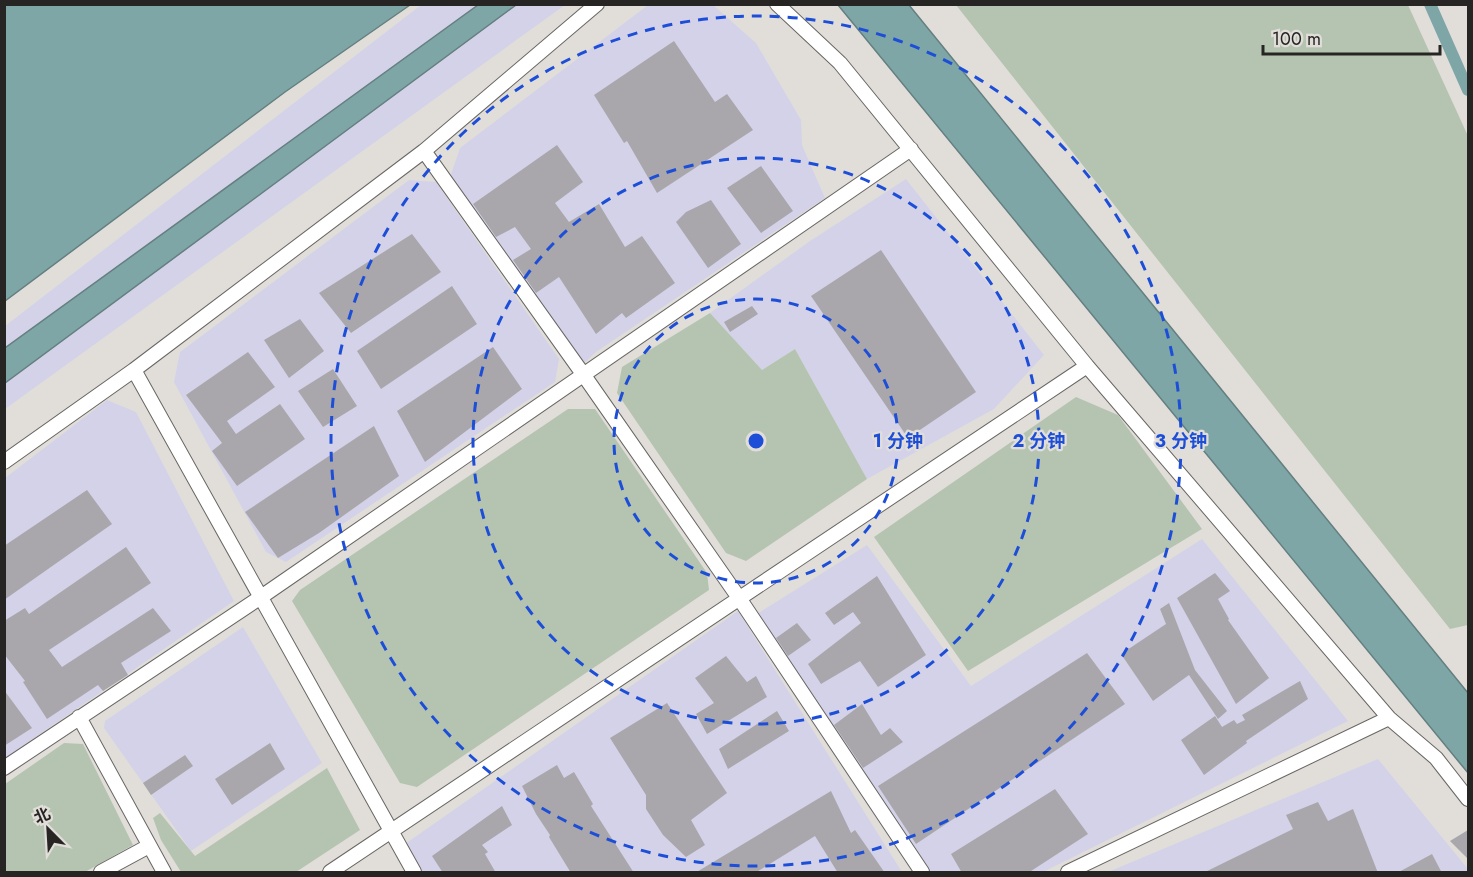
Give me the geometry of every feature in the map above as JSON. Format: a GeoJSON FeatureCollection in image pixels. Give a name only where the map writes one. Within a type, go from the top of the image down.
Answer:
{"type":"FeatureCollection","features":[{"type":"Feature","properties":{"kind":"street"},"geometry":{"type":"LineString","coordinates":[[4,462],[134,370],[424,151],[597,4]]}},
{"type":"Feature","properties":{"kind":"street"},"geometry":{"type":"LineString","coordinates":[[777,4],[840,63],[1087,366],[1389,718],[1436,758],[1468,799]]}},
{"type":"Feature","properties":{"kind":"street"},"geometry":{"type":"LineString","coordinates":[[4,768],[261,597],[911,149]]}},
{"type":"Feature","properties":{"kind":"street"},"geometry":{"type":"LineString","coordinates":[[424,151],[584,374],[740,598],[922,873]]}},
{"type":"Feature","properties":{"kind":"street"},"geometry":{"type":"LineString","coordinates":[[330,873],[1087,366]]}},
{"type":"Feature","properties":{"kind":"street"},"geometry":{"type":"LineString","coordinates":[[134,370],[414,873]]}},
{"type":"Feature","properties":{"kind":"street"},"geometry":{"type":"LineString","coordinates":[[79,717],[164,873]]}},
{"type":"Feature","properties":{"kind":"street"},"geometry":{"type":"LineString","coordinates":[[1068,873],[1389,718]]}},
{"type":"Feature","properties":{"kind":"street"},"geometry":{"type":"LineString","coordinates":[[101,873],[149,846]]}},
{"type":"Feature","properties":{"kind":"shaded area"},"geometry":{"type":"Polygon","coordinates":[[[5,4],[410,5],[285,92],[5,301],[5,4]]]}},
{"type":"Feature","properties":{"kind":"shaded area"},"geometry":{"type":"Polygon","coordinates":[[[712,4],[756,43],[801,120],[802,145],[825,198],[596,352],[583,364],[448,183],[460,148],[648,5],[712,4]]]}},
{"type":"Feature","properties":{"kind":"shaded area"},"geometry":{"type":"Polygon","coordinates":[[[421,5],[565,5],[5,409],[5,326],[421,5]]]}},
{"type":"Feature","properties":{"kind":"shaded area"},"geometry":{"type":"Polygon","coordinates":[[[478,5],[516,5],[5,383],[5,348],[478,5]]]}},
{"type":"Feature","properties":{"kind":"shaded area"},"geometry":{"type":"Polygon","coordinates":[[[838,5],[909,5],[1468,693],[1468,773],[838,5]]]}},
{"type":"Feature","properties":{"kind":"shaded area"},"geometry":{"type":"Polygon","coordinates":[[[906,179],[1044,355],[994,409],[867,479],[795,349],[762,370],[710,313],[810,241],[906,179]]]}},
{"type":"Feature","properties":{"kind":"shaded area"},"geometry":{"type":"Polygon","coordinates":[[[409,180],[436,182],[559,359],[555,382],[286,562],[266,552],[174,382],[180,352],[409,180]]]}},
{"type":"Feature","properties":{"kind":"shaded area"},"geometry":{"type":"Polygon","coordinates":[[[107,400],[136,412],[234,601],[5,758],[5,478],[107,400]]]}},
{"type":"Feature","properties":{"kind":"shaded area"},"geometry":{"type":"Polygon","coordinates":[[[1202,539],[1348,721],[1043,872],[931,872],[752,617],[867,545],[971,686],[1202,539]]]}},
{"type":"Feature","properties":{"kind":"shaded area"},"geometry":{"type":"Polygon","coordinates":[[[738,611],[902,872],[422,872],[405,844],[738,611]]]}},
{"type":"Feature","properties":{"kind":"shaded area"},"geometry":{"type":"Polygon","coordinates":[[[243,627],[322,763],[191,851],[104,728],[105,721],[243,627]]]}},
{"type":"Feature","properties":{"kind":"shaded area"},"geometry":{"type":"Polygon","coordinates":[[[1378,759],[1468,869],[1468,872],[1108,872],[1378,759]]]}},
{"type":"Feature","properties":{"kind":"green space"},"geometry":{"type":"Polygon","coordinates":[[[956,5],[1408,5],[1468,136],[1468,625],[1450,629],[956,5]]]}},
{"type":"Feature","properties":{"kind":"green space"},"geometry":{"type":"Polygon","coordinates":[[[710,313],[762,370],[795,349],[867,479],[746,561],[726,553],[617,393],[622,367],[710,313]]]}},
{"type":"Feature","properties":{"kind":"green space"},"geometry":{"type":"Polygon","coordinates":[[[1076,397],[1118,415],[1202,529],[968,671],[874,537],[1076,397]]]}},
{"type":"Feature","properties":{"kind":"green space"},"geometry":{"type":"Polygon","coordinates":[[[568,409],[595,409],[707,573],[709,590],[417,787],[400,783],[292,601],[300,590],[568,409]]]}},
{"type":"Feature","properties":{"kind":"green space"},"geometry":{"type":"Polygon","coordinates":[[[64,743],[83,744],[133,845],[85,872],[5,872],[5,784],[64,743]]]}},
{"type":"Feature","properties":{"kind":"green space"},"geometry":{"type":"Polygon","coordinates":[[[327,768],[360,830],[296,872],[181,872],[161,840],[153,818],[160,813],[195,856],[327,768]]]}},
{"type":"Feature","properties":{"kind":"building"},"geometry":{"type":"Polygon","coordinates":[[[674,41],[715,102],[727,94],[753,130],[657,193],[627,141],[624,143],[594,95],[674,41]]]}},
{"type":"Feature","properties":{"kind":"building"},"geometry":{"type":"Polygon","coordinates":[[[557,145],[583,182],[555,203],[569,222],[599,204],[625,247],[642,236],[675,283],[626,318],[622,313],[596,334],[559,277],[536,293],[513,260],[531,249],[515,227],[496,237],[473,204],[557,145]]]}},
{"type":"Feature","properties":{"kind":"building"},"geometry":{"type":"Polygon","coordinates":[[[761,166],[793,211],[761,233],[727,188],[761,166]]]}},
{"type":"Feature","properties":{"kind":"building"},"geometry":{"type":"Polygon","coordinates":[[[711,200],[741,244],[708,268],[676,222],[686,212],[711,200]]]}},
{"type":"Feature","properties":{"kind":"building"},"geometry":{"type":"Polygon","coordinates":[[[412,234],[441,272],[351,333],[319,293],[412,234]]]}},
{"type":"Feature","properties":{"kind":"building"},"geometry":{"type":"Polygon","coordinates":[[[881,250],[976,392],[908,438],[811,296],[881,250]]]}},
{"type":"Feature","properties":{"kind":"building"},"geometry":{"type":"Polygon","coordinates":[[[452,286],[477,324],[381,389],[357,351],[452,286]]]}},
{"type":"Feature","properties":{"kind":"building"},"geometry":{"type":"Polygon","coordinates":[[[752,306],[758,314],[730,332],[724,322],[752,306]]]}},
{"type":"Feature","properties":{"kind":"building"},"geometry":{"type":"Polygon","coordinates":[[[300,319],[324,351],[289,378],[264,340],[300,319]]]}},
{"type":"Feature","properties":{"kind":"building"},"geometry":{"type":"Polygon","coordinates":[[[493,347],[522,389],[425,462],[397,411],[493,347]]]}},
{"type":"Feature","properties":{"kind":"building"},"geometry":{"type":"Polygon","coordinates":[[[248,352],[275,387],[227,421],[236,434],[280,404],[305,439],[237,486],[212,451],[222,443],[186,395],[248,352]]]}},
{"type":"Feature","properties":{"kind":"building"},"geometry":{"type":"Polygon","coordinates":[[[333,369],[357,406],[323,427],[298,391],[333,369]]]}},
{"type":"Feature","properties":{"kind":"building"},"geometry":{"type":"Polygon","coordinates":[[[374,426],[399,476],[319,533],[278,558],[245,512],[374,426]]]}},
{"type":"Feature","properties":{"kind":"building"},"geometry":{"type":"Polygon","coordinates":[[[87,490],[112,524],[4,600],[4,546],[87,490]]]}},
{"type":"Feature","properties":{"kind":"building"},"geometry":{"type":"Polygon","coordinates":[[[126,547],[151,583],[49,650],[62,667],[153,608],[171,631],[121,663],[128,675],[103,691],[98,685],[47,719],[23,682],[25,681],[4,654],[4,621],[25,608],[29,614],[126,547]]]}},
{"type":"Feature","properties":{"kind":"building"},"geometry":{"type":"Polygon","coordinates":[[[1215,573],[1230,591],[1218,599],[1228,620],[1269,678],[1236,704],[1177,598],[1215,573]]]}},
{"type":"Feature","properties":{"kind":"building"},"geometry":{"type":"Polygon","coordinates":[[[877,576],[926,655],[878,687],[860,661],[821,684],[808,664],[861,623],[853,612],[834,625],[825,613],[877,576]]]}},
{"type":"Feature","properties":{"kind":"building"},"geometry":{"type":"Polygon","coordinates":[[[1169,603],[1195,670],[1227,711],[1218,719],[1189,675],[1153,701],[1121,654],[1166,624],[1160,609],[1169,603]]]}},
{"type":"Feature","properties":{"kind":"building"},"geometry":{"type":"Polygon","coordinates":[[[797,623],[811,640],[788,656],[776,638],[797,623]]]}},
{"type":"Feature","properties":{"kind":"building"},"geometry":{"type":"Polygon","coordinates":[[[1087,653],[1125,704],[916,844],[878,786],[1087,653]]]}},
{"type":"Feature","properties":{"kind":"building"},"geometry":{"type":"Polygon","coordinates":[[[726,656],[747,682],[756,676],[767,697],[707,734],[696,714],[714,703],[695,678],[726,656]]]}},
{"type":"Feature","properties":{"kind":"building"},"geometry":{"type":"Polygon","coordinates":[[[1300,681],[1308,699],[1246,741],[1247,743],[1204,775],[1181,740],[1215,716],[1222,727],[1234,720],[1237,724],[1245,720],[1242,715],[1300,681]]]}},
{"type":"Feature","properties":{"kind":"building"},"geometry":{"type":"Polygon","coordinates":[[[4,690],[32,728],[4,746],[4,690]]]}},
{"type":"Feature","properties":{"kind":"building"},"geometry":{"type":"Polygon","coordinates":[[[667,703],[727,793],[691,820],[705,845],[686,857],[663,835],[646,809],[646,795],[610,738],[667,703]]]}},
{"type":"Feature","properties":{"kind":"building"},"geometry":{"type":"Polygon","coordinates":[[[862,704],[881,735],[890,728],[903,742],[863,768],[834,725],[862,704]]]}},
{"type":"Feature","properties":{"kind":"building"},"geometry":{"type":"Polygon","coordinates":[[[777,711],[789,731],[728,769],[719,749],[777,711]]]}},
{"type":"Feature","properties":{"kind":"building"},"geometry":{"type":"Polygon","coordinates":[[[270,743],[285,769],[232,805],[215,779],[270,743]]]}},
{"type":"Feature","properties":{"kind":"building"},"geometry":{"type":"Polygon","coordinates":[[[185,755],[193,766],[151,795],[143,783],[185,755]]]}},
{"type":"Feature","properties":{"kind":"building"},"geometry":{"type":"Polygon","coordinates":[[[557,765],[564,778],[574,772],[593,804],[591,806],[634,873],[571,873],[522,786],[557,765]]]}},
{"type":"Feature","properties":{"kind":"building"},"geometry":{"type":"Polygon","coordinates":[[[1055,789],[1088,834],[1028,873],[962,873],[951,854],[1055,789]]]}},
{"type":"Feature","properties":{"kind":"building"},"geometry":{"type":"Polygon","coordinates":[[[831,791],[851,833],[855,830],[885,873],[838,873],[815,836],[755,873],[695,873],[831,791]]]}},
{"type":"Feature","properties":{"kind":"building"},"geometry":{"type":"Polygon","coordinates":[[[1318,802],[1328,821],[1353,809],[1378,873],[1203,873],[1293,829],[1286,815],[1318,802]]]}},
{"type":"Feature","properties":{"kind":"building"},"geometry":{"type":"Polygon","coordinates":[[[502,806],[512,825],[482,845],[488,852],[485,854],[496,873],[443,873],[432,856],[502,806]]]}},
{"type":"Feature","properties":{"kind":"building"},"geometry":{"type":"Polygon","coordinates":[[[1468,830],[1468,859],[1450,841],[1468,830]]]}},
{"type":"Feature","properties":{"kind":"building"},"geometry":{"type":"Polygon","coordinates":[[[1432,854],[1442,873],[1397,873],[1432,854]]]}},
{"type":"Feature","properties":{"kind":"waterway"},"geometry":{"type":"LineString","coordinates":[[1430,4],[1468,90]]}}]}
